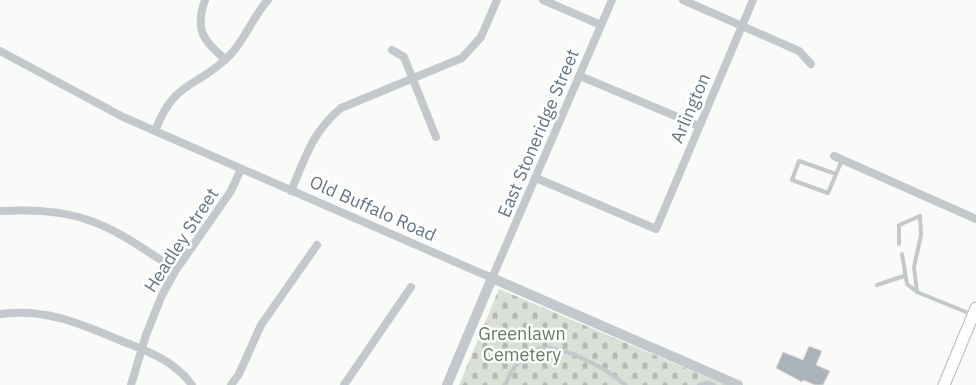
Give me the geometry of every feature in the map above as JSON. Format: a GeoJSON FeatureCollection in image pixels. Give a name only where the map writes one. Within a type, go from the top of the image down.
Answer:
{"type":"FeatureCollection","features":[{"type":"Feature","properties":{"kind":"main road"},"geometry":{"type":"LineString","coordinates":[[944,385],[975,311]]}},
{"type":"Feature","properties":{"kind":"street"},"geometry":{"type":"LineString","coordinates":[[205,0],[200,17],[201,31],[209,44],[225,59]]}},
{"type":"Feature","properties":{"kind":"street"},"geometry":{"type":"LineString","coordinates":[[155,131],[164,111],[177,93],[189,83],[215,68],[225,59],[237,46],[268,0]]}},
{"type":"Feature","properties":{"kind":"street"},"geometry":{"type":"LineString","coordinates":[[291,190],[316,134],[330,117],[342,108],[449,65],[468,53],[481,37],[497,0]]}},
{"type":"Feature","properties":{"kind":"street"},"geometry":{"type":"LineString","coordinates":[[543,0],[601,25]]}},
{"type":"Feature","properties":{"kind":"street","name":"East Stoneridge Street"},"geometry":{"type":"LineString","coordinates":[[492,278],[612,0]]}},
{"type":"Feature","properties":{"kind":"street"},"geometry":{"type":"LineString","coordinates":[[682,0],[799,51],[810,64]]}},
{"type":"Feature","properties":{"kind":"street","name":"Arlington"},"geometry":{"type":"LineString","coordinates":[[536,178],[656,229],[753,0]]}},
{"type":"Feature","properties":{"kind":"street"},"geometry":{"type":"LineString","coordinates":[[392,50],[404,57],[436,137]]}},
{"type":"Feature","properties":{"kind":"street","name":"Old Buffalo Road"},"geometry":{"type":"LineString","coordinates":[[0,51],[110,111],[738,385]]}},
{"type":"Feature","properties":{"kind":"street"},"geometry":{"type":"LineString","coordinates":[[580,76],[699,126]]}},
{"type":"Feature","properties":{"kind":"street"},"geometry":{"type":"LineString","coordinates":[[838,158],[976,219]]}},
{"type":"Feature","properties":{"kind":"street","name":"Headley Street"},"geometry":{"type":"LineString","coordinates":[[132,385],[156,308],[176,270],[231,191],[241,169]]}},
{"type":"Feature","properties":{"kind":"street"},"geometry":{"type":"LineString","coordinates":[[0,211],[49,212],[89,220],[111,230],[176,270]]}},
{"type":"Feature","properties":{"kind":"street"},"geometry":{"type":"LineString","coordinates":[[231,385],[261,325],[317,244]]}},
{"type":"Feature","properties":{"kind":"street"},"geometry":{"type":"LineString","coordinates":[[447,385],[492,278]]}},
{"type":"Feature","properties":{"kind":"street"},"geometry":{"type":"LineString","coordinates":[[344,385],[411,287]]}},
{"type":"Feature","properties":{"kind":"street"},"geometry":{"type":"LineString","coordinates":[[2,314],[35,313],[62,318],[170,362],[192,385]]}},
{"type":"Feature","properties":{"kind":"lane"},"geometry":{"type":"LineString","coordinates":[[836,174],[799,161],[792,180],[828,193],[836,174],[838,158]]}},
{"type":"Feature","properties":{"kind":"lane"},"geometry":{"type":"LineString","coordinates":[[899,244],[900,225],[920,216],[921,235],[914,267],[917,292]]}},
{"type":"Feature","properties":{"kind":"lane"},"geometry":{"type":"LineString","coordinates":[[902,254],[906,284],[917,292],[975,311]]}},
{"type":"Feature","properties":{"kind":"lane"},"geometry":{"type":"LineString","coordinates":[[877,285],[904,276]]}},
{"type":"Feature","properties":{"kind":"lane"},"geometry":{"type":"LineString","coordinates":[[505,385],[513,367],[522,358],[539,349],[546,349],[571,354],[588,361],[626,385]]}},
{"type":"Feature","properties":{"kind":"lane"},"geometry":{"type":"LineString","coordinates":[[699,385],[707,383],[714,385]]}},
{"type":"Feature","properties":{"kind":"green space","name":"Greenlawn Cemetery"},"geometry":{"type":"Polygon","coordinates":[[[499,289],[725,385],[459,385],[499,289]]]}},
{"type":"Feature","properties":{"kind":"building"},"geometry":{"type":"Polygon","coordinates":[[[809,346],[822,351],[816,365],[830,371],[823,385],[815,385],[803,380],[802,382],[776,368],[783,352],[803,360],[809,346]]]}}]}
